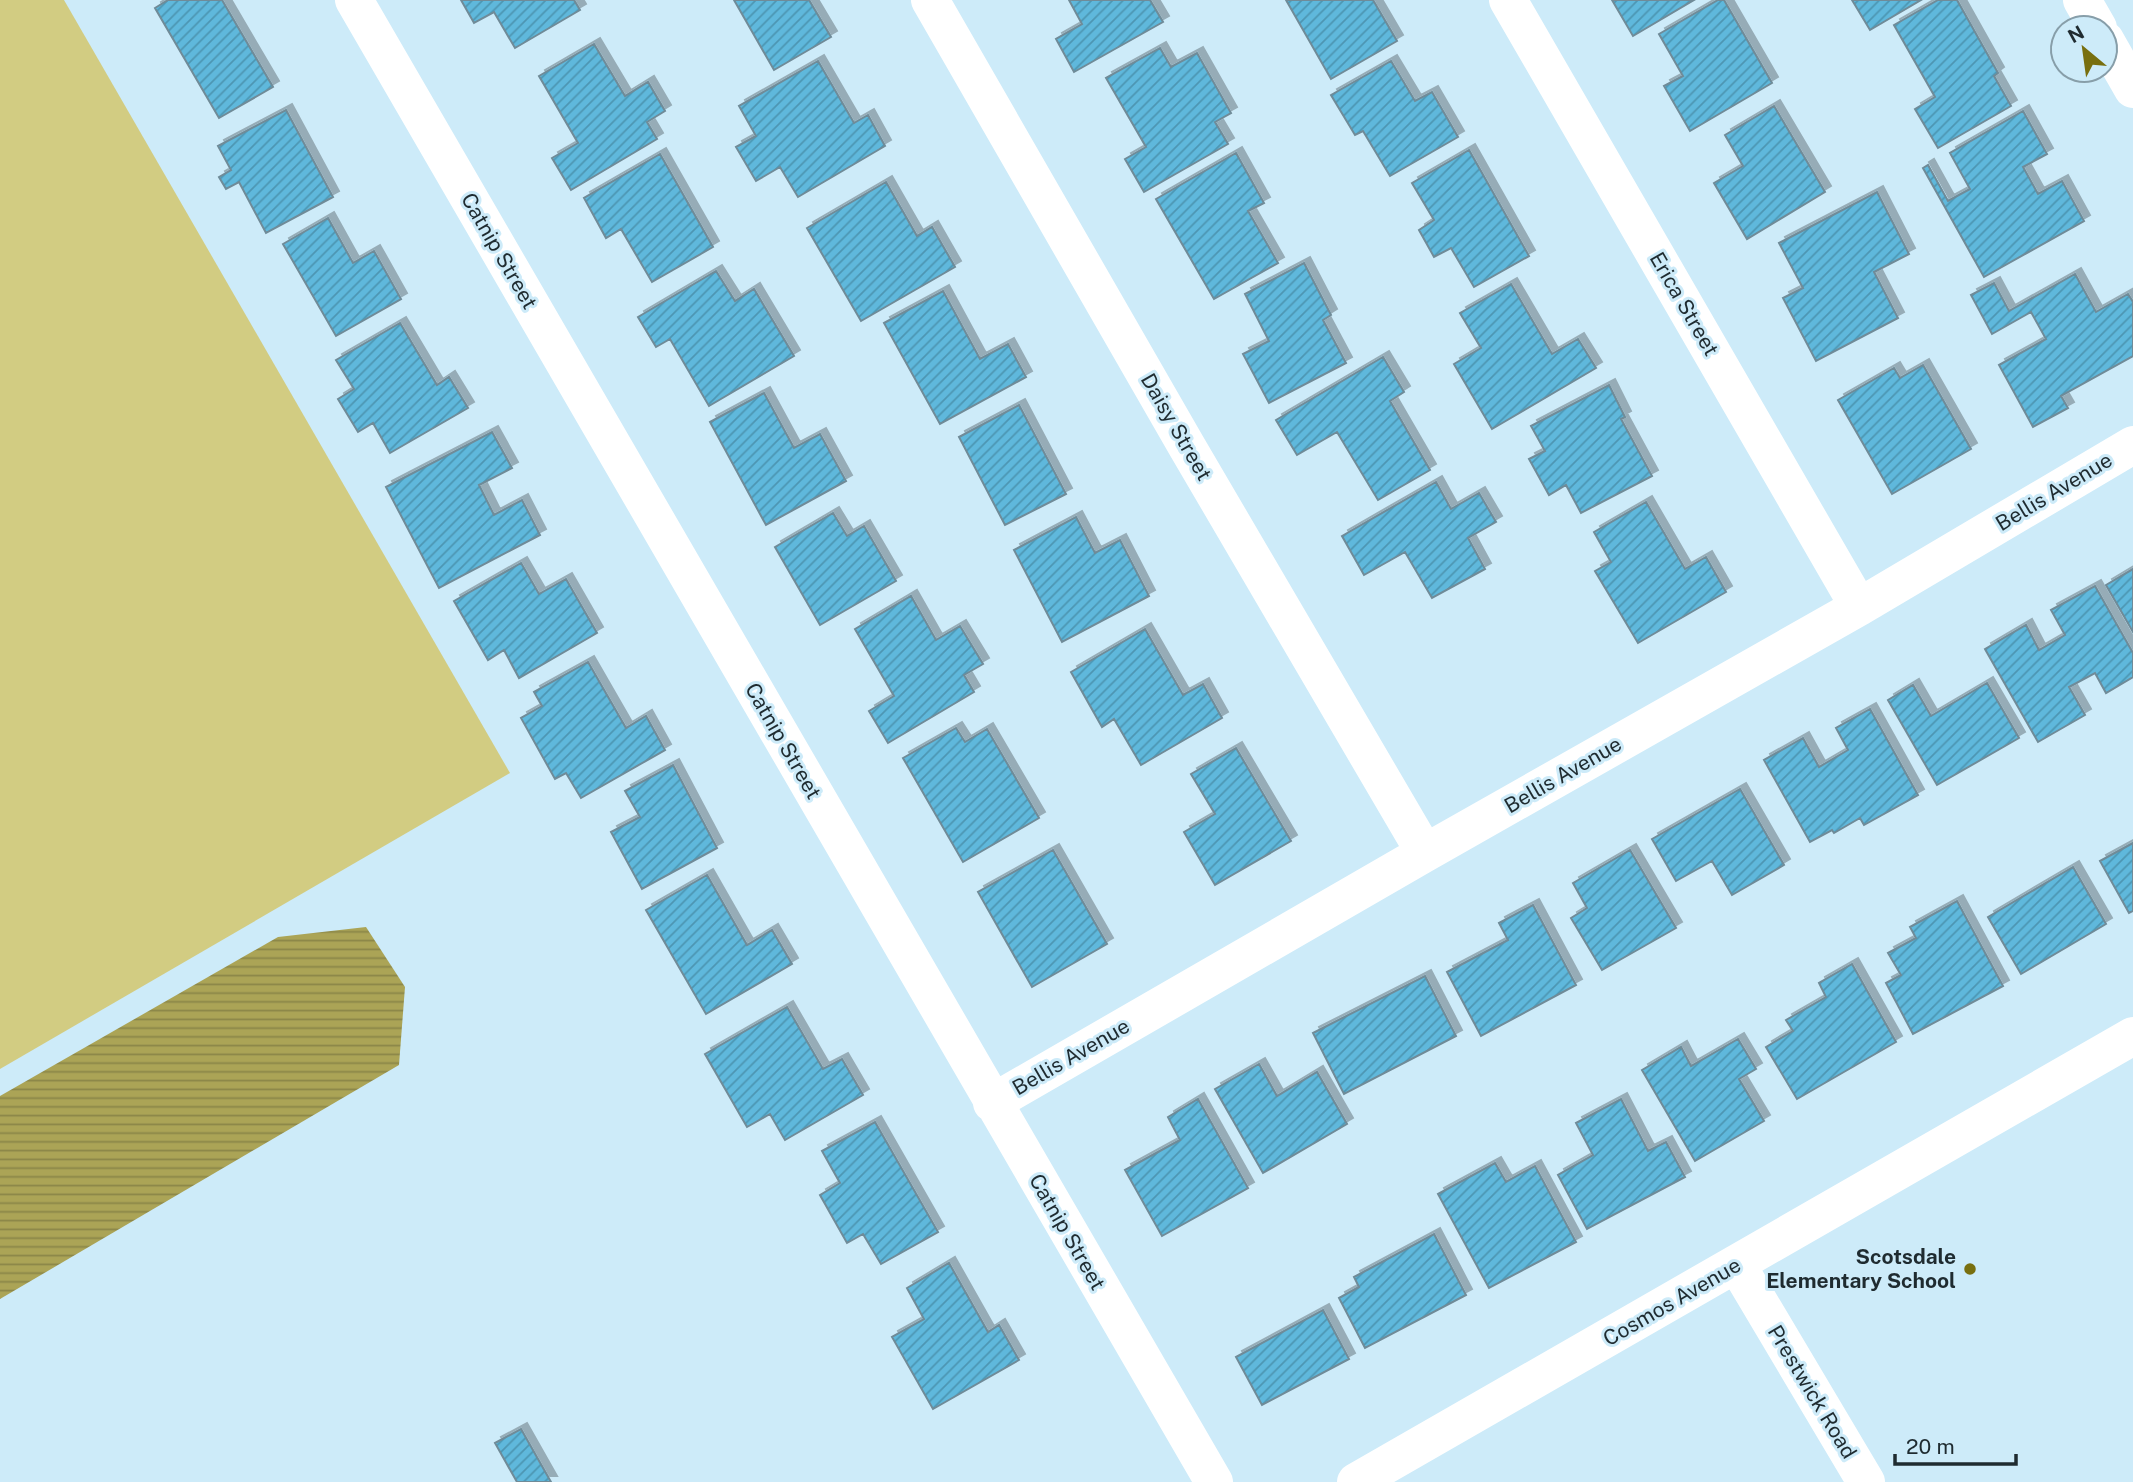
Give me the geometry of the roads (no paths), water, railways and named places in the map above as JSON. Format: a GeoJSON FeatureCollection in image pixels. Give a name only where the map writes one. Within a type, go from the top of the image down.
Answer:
{"type":"FeatureCollection","features":[{"type":"Feature","properties":{"kind":"street","name":"Catnip Street"},"geometry":{"type":"LineString","coordinates":[[354,0],[1214,1482]]}},
{"type":"Feature","properties":{"kind":"street","name":"Daisy Street"},"geometry":{"type":"LineString","coordinates":[[930,0],[1425,853]]}},
{"type":"Feature","properties":{"kind":"street","name":"Erica Street"},"geometry":{"type":"LineString","coordinates":[[1508,0],[1859,607]]}},
{"type":"Feature","properties":{"kind":"street"},"geometry":{"type":"LineString","coordinates":[[2119,64],[2133,89]]}},
{"type":"Feature","properties":{"kind":"street","name":"Bellis Avenue"},"geometry":{"type":"LineString","coordinates":[[992,1103],[1859,607],[2133,445]]}},
{"type":"Feature","properties":{"kind":"street","name":"Cosmos Avenue"},"geometry":{"type":"LineString","coordinates":[[1356,1482],[2133,1037]]}},
{"type":"Feature","properties":{"kind":"street","name":"Prestwick Road"},"geometry":{"type":"LineString","coordinates":[[1737,1265],[1866,1482]]}},
{"type":"Feature","properties":{"kind":"place","name":"Scotsdale Elementary School"},"geometry":{"type":"Point","coordinates":[1970,1269]}}]}
